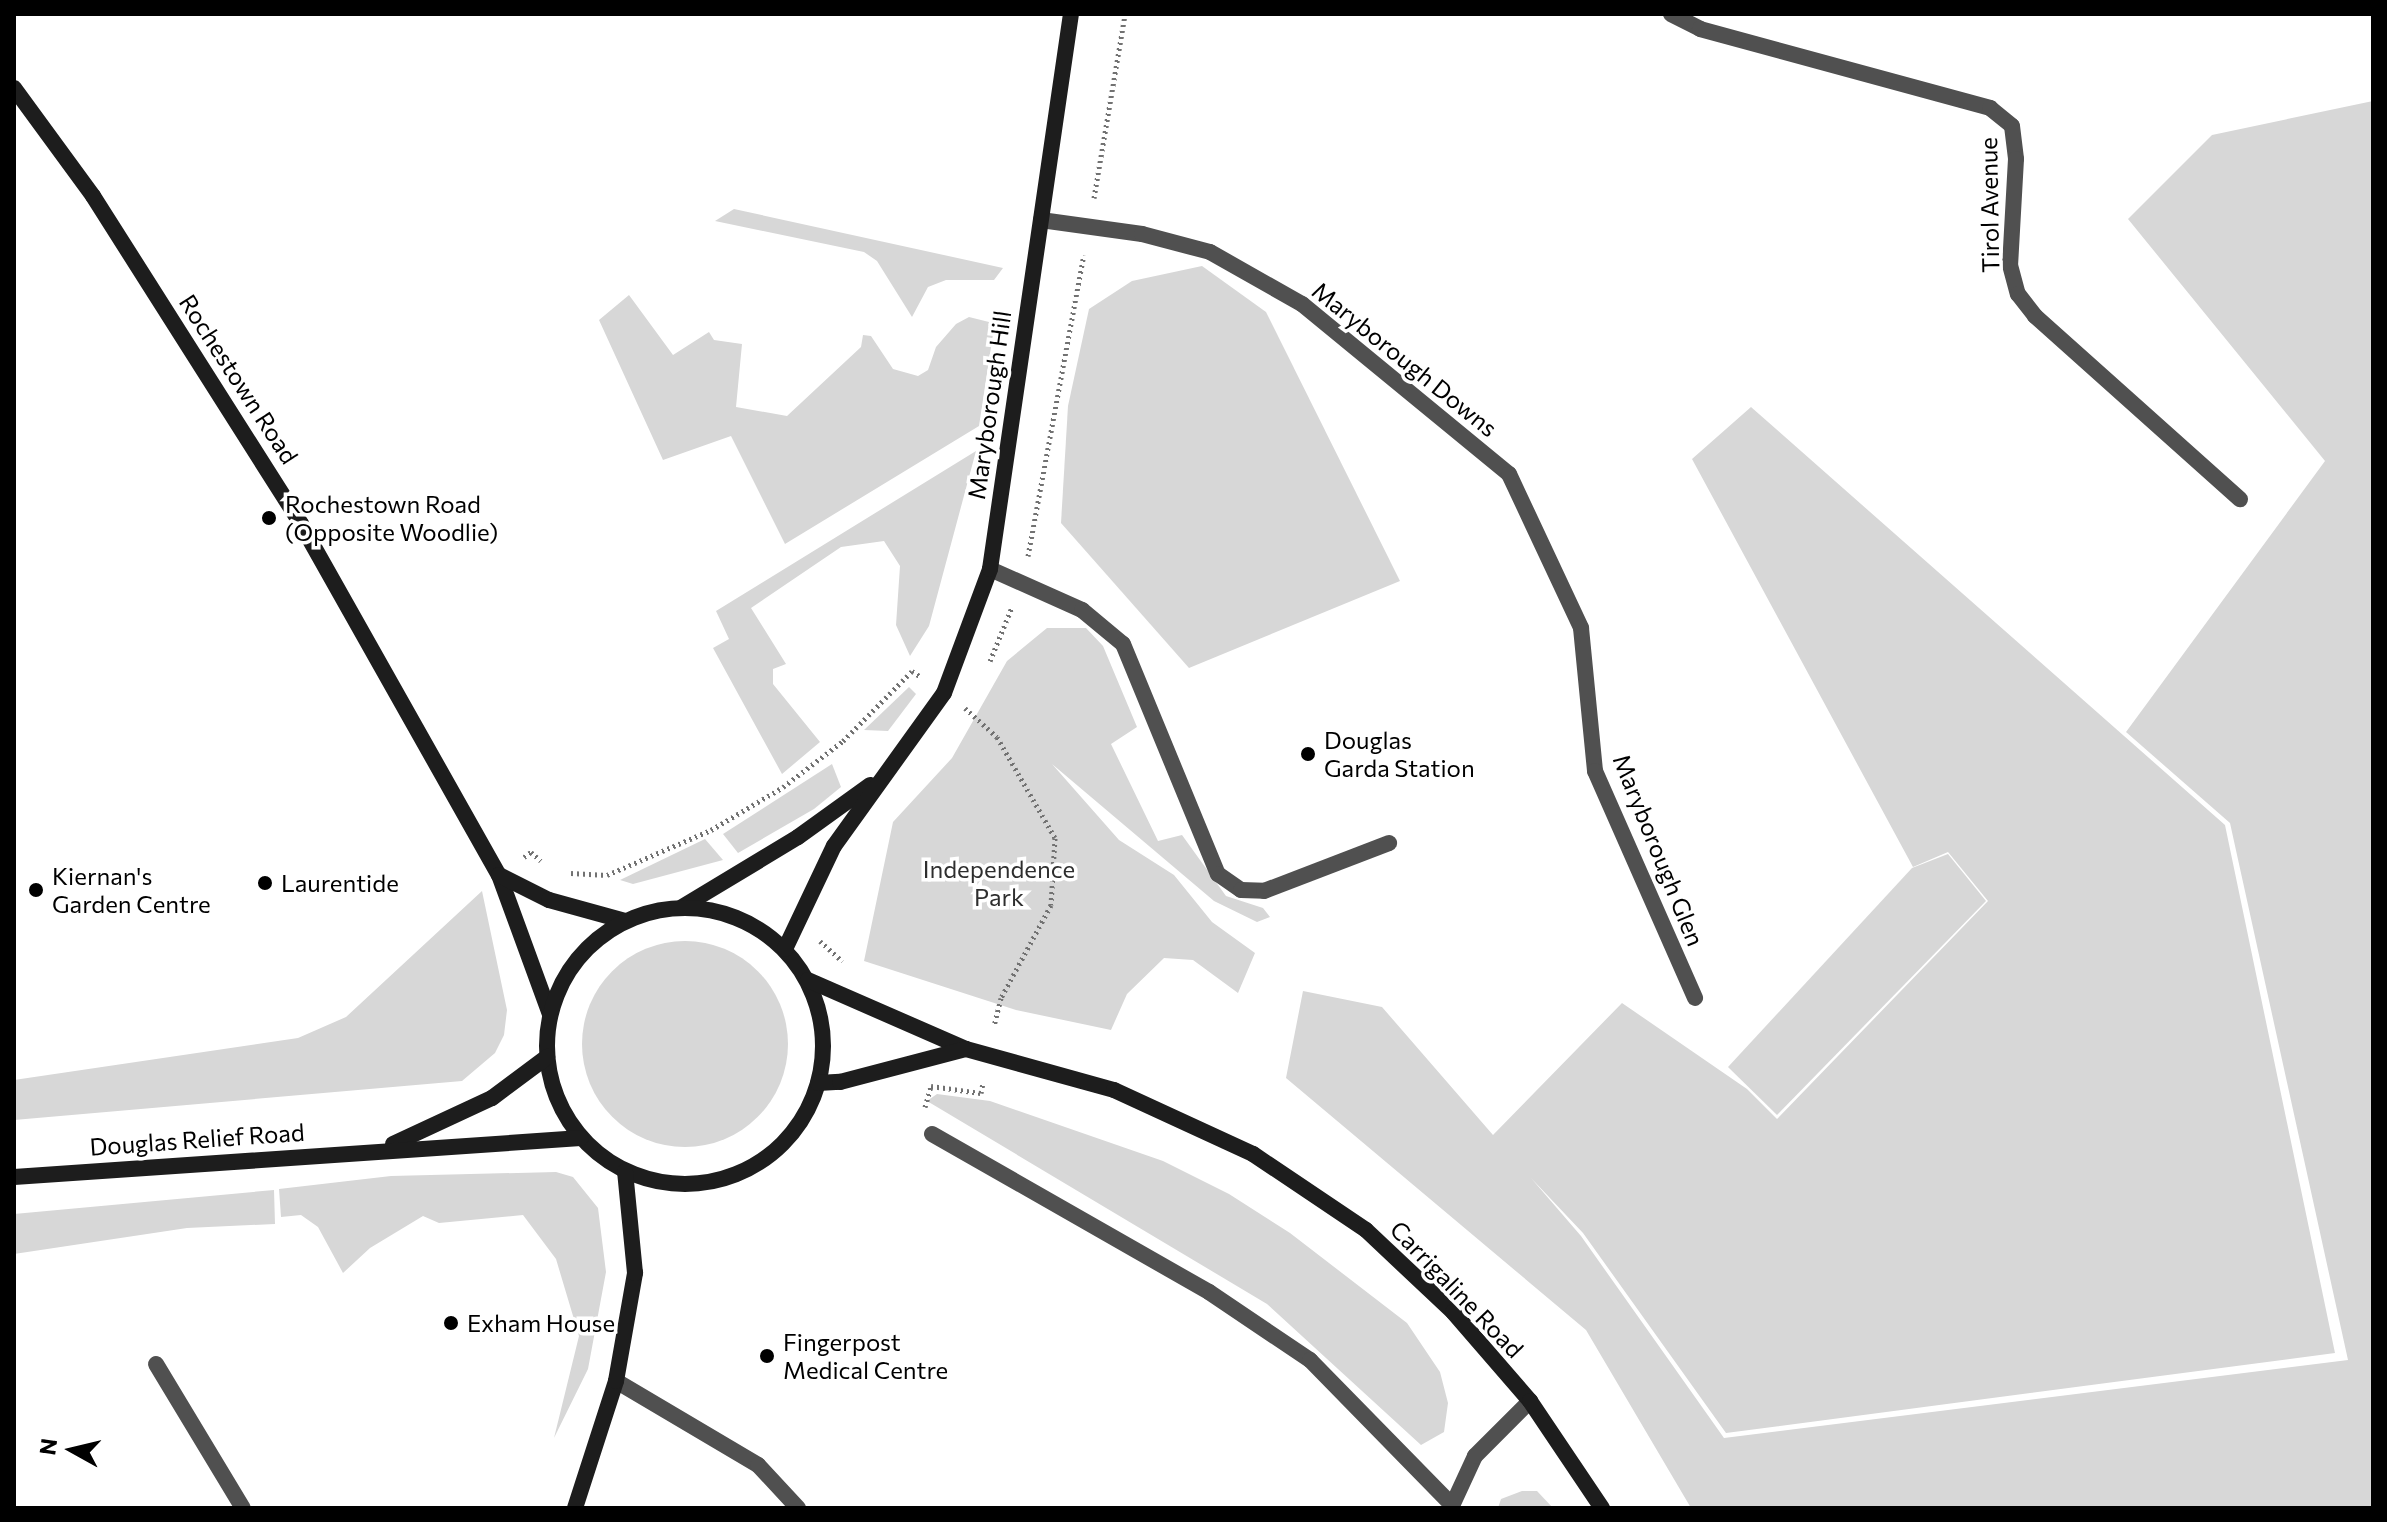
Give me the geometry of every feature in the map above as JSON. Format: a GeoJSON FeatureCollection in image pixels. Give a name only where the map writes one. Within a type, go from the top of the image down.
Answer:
{"type":"FeatureCollection","features":[{"type":"Feature","properties":{"kind":"main road","name":"Maryborough Hill"},"geometry":{"type":"LineString","coordinates":[[785,949],[834,846],[944,693],[990,569],[1071,14]]}},
{"type":"Feature","properties":{"kind":"main road","name":"Rochestown Road"},"geometry":{"type":"LineString","coordinates":[[14,88],[93,196],[264,461],[499,875],[550,1014]]}},
{"type":"Feature","properties":{"kind":"main road","name":"Maryborough Hill"},"geometry":{"type":"LineString","coordinates":[[682,907],[798,837],[881,777]]}},
{"type":"Feature","properties":{"kind":"main road"},"geometry":{"type":"LineString","coordinates":[[499,875],[549,900],[625,921]]}},
{"type":"Feature","properties":{"kind":"main road"},"geometry":{"type":"LineString","coordinates":[[682,907],[719,911],[755,926],[785,949],[808,980],[822,1037],[818,1083],[802,1119],[776,1150],[742,1172],[690,1183],[663,1183],[625,1171],[581,1138],[564,1114],[547,1057],[550,1014],[565,976],[591,944],[625,921],[682,907]]}},
{"type":"Feature","properties":{"kind":"main road","name":"Carrigaline Road"},"geometry":{"type":"LineString","coordinates":[[808,980],[966,1049],[1114,1090],[1253,1154],[1366,1230],[1453,1312],[1530,1401],[1602,1508]]}},
{"type":"Feature","properties":{"kind":"main road"},"geometry":{"type":"LineString","coordinates":[[818,1083],[840,1082],[966,1049]]}},
{"type":"Feature","properties":{"kind":"main road","name":"Douglas Relief Road"},"geometry":{"type":"LineString","coordinates":[[384,1148],[492,1098],[547,1057]]}},
{"type":"Feature","properties":{"kind":"main road","name":"Douglas Relief Road"},"geometry":{"type":"LineString","coordinates":[[14,1177],[384,1148],[581,1138]]}},
{"type":"Feature","properties":{"kind":"main road"},"geometry":{"type":"LineString","coordinates":[[575,1508],[616,1381],[635,1273],[625,1171]]}},
{"type":"Feature","properties":{"kind":"street","name":"Tirol Avenue"},"geometry":{"type":"LineString","coordinates":[[1671,14],[1700,29],[1990,108],[2012,126],[2016,159],[2010,265],[2018,294],[2035,316],[2240,499]]}},
{"type":"Feature","properties":{"kind":"street","name":"Maryborough Downs"},"geometry":{"type":"LineString","coordinates":[[1041,220],[1142,234],[1210,252],[1302,304],[1509,474]]}},
{"type":"Feature","properties":{"kind":"street","name":"Maryborough Glen"},"geometry":{"type":"LineString","coordinates":[[1509,474],[1581,628],[1595,771],[1695,998]]}},
{"type":"Feature","properties":{"kind":"street"},"geometry":{"type":"LineString","coordinates":[[990,569],[1082,610],[1123,644],[1218,874],[1241,890],[1264,891],[1389,843]]}},
{"type":"Feature","properties":{"kind":"street"},"geometry":{"type":"LineString","coordinates":[[932,1134],[1209,1292],[1310,1360],[1451,1506],[1475,1456],[1530,1401]]}},
{"type":"Feature","properties":{"kind":"street"},"geometry":{"type":"LineString","coordinates":[[156,1364],[243,1508]]}},
{"type":"Feature","properties":{"kind":"street"},"geometry":{"type":"LineString","coordinates":[[616,1381],[758,1465],[798,1508]]}},
{"type":"Feature","properties":{"kind":"path"},"geometry":{"type":"LineString","coordinates":[[819,931],[820,941],[851,968]]}},
{"type":"Feature","properties":{"kind":"path"},"geometry":{"type":"LineString","coordinates":[[979,1021],[1008,1032]]}},
{"type":"Feature","properties":{"kind":"green space"},"geometry":{"type":"Polygon","coordinates":[[[2373,101],[2373,1508],[1691,1508],[1586,1330],[1286,1078],[1303,991],[1382,1007],[1493,1135],[1622,1003],[1747,1089],[1777,1119],[1988,901],[1948,852],[1913,867],[1692,459],[1751,407],[2225,825],[2335,1353],[1726,1433],[1583,1233],[1531,1178],[1581,1236],[1724,1438],[2348,1360],[2230,823],[2126,732],[2325,461],[2128,219],[2212,135],[2373,101]]]}},
{"type":"Feature","properties":{"kind":"green space"},"geometry":{"type":"Polygon","coordinates":[[[734,209],[1003,268],[994,280],[946,280],[928,287],[912,317],[877,261],[864,252],[715,221],[734,209]]]}},
{"type":"Feature","properties":{"kind":"green space"},"geometry":{"type":"Polygon","coordinates":[[[1202,266],[1266,312],[1400,581],[1189,668],[1061,523],[1068,406],[1089,309],[1132,281],[1202,266]]]}},
{"type":"Feature","properties":{"kind":"green space"},"geometry":{"type":"Polygon","coordinates":[[[629,295],[673,355],[709,332],[714,340],[742,344],[736,407],[787,416],[861,347],[863,335],[871,336],[893,369],[918,376],[928,370],[936,347],[956,324],[969,317],[989,322],[993,334],[979,426],[785,544],[731,436],[663,460],[599,320],[629,295]]]}},
{"type":"Feature","properties":{"kind":"green space"},"geometry":{"type":"Polygon","coordinates":[[[976,451],[929,626],[910,656],[896,625],[900,566],[884,541],[841,547],[751,608],[786,664],[773,669],[773,684],[820,742],[782,774],[713,648],[729,639],[716,611],[976,451]]]}},
{"type":"Feature","properties":{"kind":"green space","name":"Independence Park"},"geometry":{"type":"Polygon","coordinates":[[[1047,628],[1086,628],[1103,646],[1137,727],[1111,744],[1158,841],[1182,835],[1226,896],[1263,908],[1270,917],[1257,922],[1214,901],[1052,764],[1119,840],[1174,875],[1212,922],[1255,953],[1238,993],[1193,960],[1164,958],[1127,994],[1111,1030],[1016,1010],[864,961],[893,822],[952,758],[1007,661],[1047,628]]]}},
{"type":"Feature","properties":{"kind":"green space"},"geometry":{"type":"Polygon","coordinates":[[[909,687],[916,694],[888,731],[864,730],[909,687]]]}},
{"type":"Feature","properties":{"kind":"green space"},"geometry":{"type":"Polygon","coordinates":[[[832,764],[841,787],[814,809],[738,853],[723,834],[832,764]]]}},
{"type":"Feature","properties":{"kind":"green space"},"geometry":{"type":"Polygon","coordinates":[[[705,839],[723,860],[633,884],[620,880],[705,839]]]}},
{"type":"Feature","properties":{"kind":"green space"},"geometry":{"type":"Polygon","coordinates":[[[1948,854],[1986,901],[1777,1115],[1728,1067],[1912,868],[1948,854]]]}},
{"type":"Feature","properties":{"kind":"green space"},"geometry":{"type":"Polygon","coordinates":[[[482,891],[507,1010],[504,1035],[495,1053],[462,1081],[14,1120],[14,1080],[298,1038],[346,1017],[482,891]]]}},
{"type":"Feature","properties":{"kind":"green space"},"geometry":{"type":"Polygon","coordinates":[[[685,941],[724,949],[758,971],[780,1005],[788,1044],[780,1083],[758,1117],[724,1139],[685,1147],[646,1139],[612,1117],[590,1083],[582,1044],[590,1005],[612,971],[646,949],[685,941]]]}},
{"type":"Feature","properties":{"kind":"green space"},"geometry":{"type":"Polygon","coordinates":[[[937,1094],[990,1101],[1163,1161],[1229,1194],[1290,1233],[1407,1323],[1440,1372],[1448,1403],[1444,1432],[1421,1445],[1267,1304],[927,1101],[937,1094]]]}},
{"type":"Feature","properties":{"kind":"green space"},"geometry":{"type":"Polygon","coordinates":[[[556,1172],[573,1177],[598,1208],[606,1272],[588,1369],[554,1438],[579,1336],[556,1259],[523,1215],[439,1223],[423,1216],[370,1248],[343,1273],[318,1227],[301,1215],[281,1217],[279,1189],[391,1176],[556,1172]]]}},
{"type":"Feature","properties":{"kind":"green space"},"geometry":{"type":"Polygon","coordinates":[[[274,1190],[275,1224],[187,1228],[14,1254],[14,1214],[274,1190]]]}},
{"type":"Feature","properties":{"kind":"green space"},"geometry":{"type":"Polygon","coordinates":[[[1522,1491],[1537,1491],[1553,1508],[1498,1508],[1501,1499],[1522,1491]]]}},
{"type":"Feature","properties":{"kind":"place","name":"Rochestown Road (Opposite Woodlie)"},"geometry":{"type":"Point","coordinates":[269,518]}},
{"type":"Feature","properties":{"kind":"place","name":"Douglas Garda Station"},"geometry":{"type":"Point","coordinates":[1308,754]}},
{"type":"Feature","properties":{"kind":"place","name":"Laurentide"},"geometry":{"type":"Point","coordinates":[265,883]}},
{"type":"Feature","properties":{"kind":"place","name":"Kiernan's Garden Centre"},"geometry":{"type":"Point","coordinates":[36,890]}},
{"type":"Feature","properties":{"kind":"place","name":"Exham House"},"geometry":{"type":"Point","coordinates":[451,1323]}},
{"type":"Feature","properties":{"kind":"place","name":"Fingerpost Medical Centre"},"geometry":{"type":"Point","coordinates":[767,1356]}}]}
